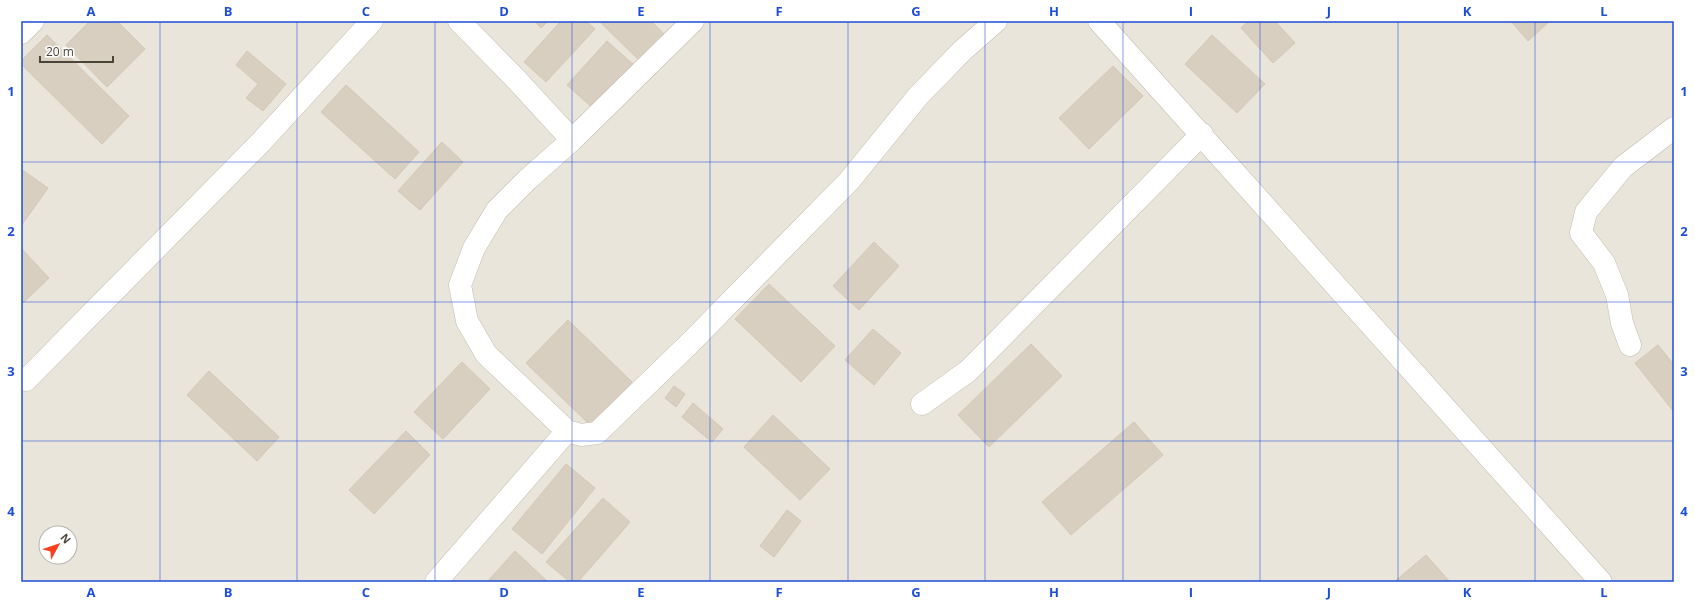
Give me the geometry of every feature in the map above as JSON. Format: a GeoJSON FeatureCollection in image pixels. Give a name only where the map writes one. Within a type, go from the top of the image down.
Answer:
{"type":"FeatureCollection","features":[{"type":"Feature","properties":{"kind":"street"},"geometry":{"type":"LineString","coordinates":[[21,33],[33,21]]}},
{"type":"Feature","properties":{"kind":"street"},"geometry":{"type":"LineString","coordinates":[[26,380],[261,142],[372,21]]}},
{"type":"Feature","properties":{"kind":"street"},"geometry":{"type":"LineString","coordinates":[[459,21],[514,77],[572,140]]}},
{"type":"Feature","properties":{"kind":"street"},"geometry":{"type":"LineString","coordinates":[[693,21],[572,140],[527,180],[497,210],[474,248],[460,285],[467,321],[486,354],[567,431],[581,435],[597,433],[689,344],[848,181],[920,95],[963,50],[996,21]]}},
{"type":"Feature","properties":{"kind":"street"},"geometry":{"type":"LineString","coordinates":[[1099,21],[1202,134],[1601,582]]}},
{"type":"Feature","properties":{"kind":"street"},"geometry":{"type":"LineString","coordinates":[[1630,345],[1622,323],[1617,295],[1604,263],[1581,233],[1586,212],[1623,167],[1674,128]]}},
{"type":"Feature","properties":{"kind":"street"},"geometry":{"type":"LineString","coordinates":[[922,404],[968,371],[1202,134]]}},
{"type":"Feature","properties":{"kind":"street"},"geometry":{"type":"LineString","coordinates":[[436,582],[567,431]]}},
{"type":"Feature","properties":{"kind":"shaded area"},"geometry":{"type":"Polygon","coordinates":[[[21,21],[1674,21],[1674,582],[21,582],[21,21]]]}},
{"type":"Feature","properties":{"kind":"building"},"geometry":{"type":"Polygon","coordinates":[[[90,21],[117,21],[145,49],[107,87],[66,45],[90,21]]]}},
{"type":"Feature","properties":{"kind":"building"},"geometry":{"type":"Polygon","coordinates":[[[534,21],[548,21],[541,28],[534,21]]]}},
{"type":"Feature","properties":{"kind":"building"},"geometry":{"type":"Polygon","coordinates":[[[561,21],[586,21],[595,29],[546,82],[524,62],[561,21]]]}},
{"type":"Feature","properties":{"kind":"building"},"geometry":{"type":"Polygon","coordinates":[[[599,21],[651,21],[666,36],[641,62],[599,21]]]}},
{"type":"Feature","properties":{"kind":"building"},"geometry":{"type":"Polygon","coordinates":[[[1248,21],[1275,21],[1295,43],[1273,63],[1241,28],[1248,21]]]}},
{"type":"Feature","properties":{"kind":"building"},"geometry":{"type":"Polygon","coordinates":[[[1511,21],[1550,21],[1528,41],[1511,21]]]}},
{"type":"Feature","properties":{"kind":"building"},"geometry":{"type":"Polygon","coordinates":[[[47,35],[129,116],[102,144],[21,64],[21,61],[47,35]]]}},
{"type":"Feature","properties":{"kind":"building"},"geometry":{"type":"Polygon","coordinates":[[[1212,35],[1265,84],[1237,113],[1185,64],[1212,35]]]}},
{"type":"Feature","properties":{"kind":"building"},"geometry":{"type":"Polygon","coordinates":[[[607,41],[635,66],[595,110],[567,85],[607,41]]]}},
{"type":"Feature","properties":{"kind":"building"},"geometry":{"type":"Polygon","coordinates":[[[247,51],[286,84],[263,111],[246,98],[258,84],[236,65],[247,51]]]}},
{"type":"Feature","properties":{"kind":"building"},"geometry":{"type":"Polygon","coordinates":[[[1113,66],[1143,96],[1089,149],[1059,118],[1113,66]]]}},
{"type":"Feature","properties":{"kind":"building"},"geometry":{"type":"Polygon","coordinates":[[[346,85],[419,152],[395,179],[321,112],[346,85]]]}},
{"type":"Feature","properties":{"kind":"building"},"geometry":{"type":"Polygon","coordinates":[[[442,142],[463,162],[420,210],[398,191],[442,142]]]}},
{"type":"Feature","properties":{"kind":"building"},"geometry":{"type":"Polygon","coordinates":[[[21,169],[48,188],[21,226],[21,169]]]}},
{"type":"Feature","properties":{"kind":"building"},"geometry":{"type":"Polygon","coordinates":[[[874,242],[899,266],[859,310],[833,286],[874,242]]]}},
{"type":"Feature","properties":{"kind":"building"},"geometry":{"type":"Polygon","coordinates":[[[21,248],[49,278],[23,303],[21,300],[21,248]]]}},
{"type":"Feature","properties":{"kind":"building"},"geometry":{"type":"Polygon","coordinates":[[[769,284],[835,346],[801,382],[735,319],[769,284]]]}},
{"type":"Feature","properties":{"kind":"building"},"geometry":{"type":"Polygon","coordinates":[[[568,320],[632,382],[590,425],[526,363],[568,320]]]}},
{"type":"Feature","properties":{"kind":"building"},"geometry":{"type":"Polygon","coordinates":[[[873,329],[901,353],[874,385],[845,360],[873,329]]]}},
{"type":"Feature","properties":{"kind":"building"},"geometry":{"type":"Polygon","coordinates":[[[1031,344],[1062,376],[989,447],[958,415],[1031,344]]]}},
{"type":"Feature","properties":{"kind":"building"},"geometry":{"type":"Polygon","coordinates":[[[1658,345],[1674,365],[1674,412],[1635,363],[1658,345]]]}},
{"type":"Feature","properties":{"kind":"building"},"geometry":{"type":"Polygon","coordinates":[[[462,362],[490,389],[443,439],[414,412],[462,362]]]}},
{"type":"Feature","properties":{"kind":"building"},"geometry":{"type":"Polygon","coordinates":[[[209,371],[279,437],[257,461],[187,395],[209,371]]]}},
{"type":"Feature","properties":{"kind":"building"},"geometry":{"type":"Polygon","coordinates":[[[674,386],[685,394],[676,407],[665,398],[674,386]]]}},
{"type":"Feature","properties":{"kind":"building"},"geometry":{"type":"Polygon","coordinates":[[[693,403],[723,429],[712,442],[682,417],[693,403]]]}},
{"type":"Feature","properties":{"kind":"building"},"geometry":{"type":"Polygon","coordinates":[[[773,415],[830,469],[800,500],[744,447],[773,415]]]}},
{"type":"Feature","properties":{"kind":"building"},"geometry":{"type":"Polygon","coordinates":[[[1134,422],[1163,455],[1071,535],[1042,502],[1134,422]]]}},
{"type":"Feature","properties":{"kind":"building"},"geometry":{"type":"Polygon","coordinates":[[[406,431],[430,455],[374,514],[349,490],[406,431]]]}},
{"type":"Feature","properties":{"kind":"building"},"geometry":{"type":"Polygon","coordinates":[[[566,464],[595,488],[542,554],[512,529],[566,464]]]}},
{"type":"Feature","properties":{"kind":"building"},"geometry":{"type":"Polygon","coordinates":[[[603,498],[630,522],[578,582],[570,582],[546,562],[603,498]]]}},
{"type":"Feature","properties":{"kind":"building"},"geometry":{"type":"Polygon","coordinates":[[[787,510],[801,521],[774,557],[760,546],[787,510]]]}},
{"type":"Feature","properties":{"kind":"building"},"geometry":{"type":"Polygon","coordinates":[[[515,551],[548,582],[487,582],[515,551]]]}},
{"type":"Feature","properties":{"kind":"building"},"geometry":{"type":"Polygon","coordinates":[[[1426,555],[1450,582],[1394,582],[1426,555]]]}}]}
